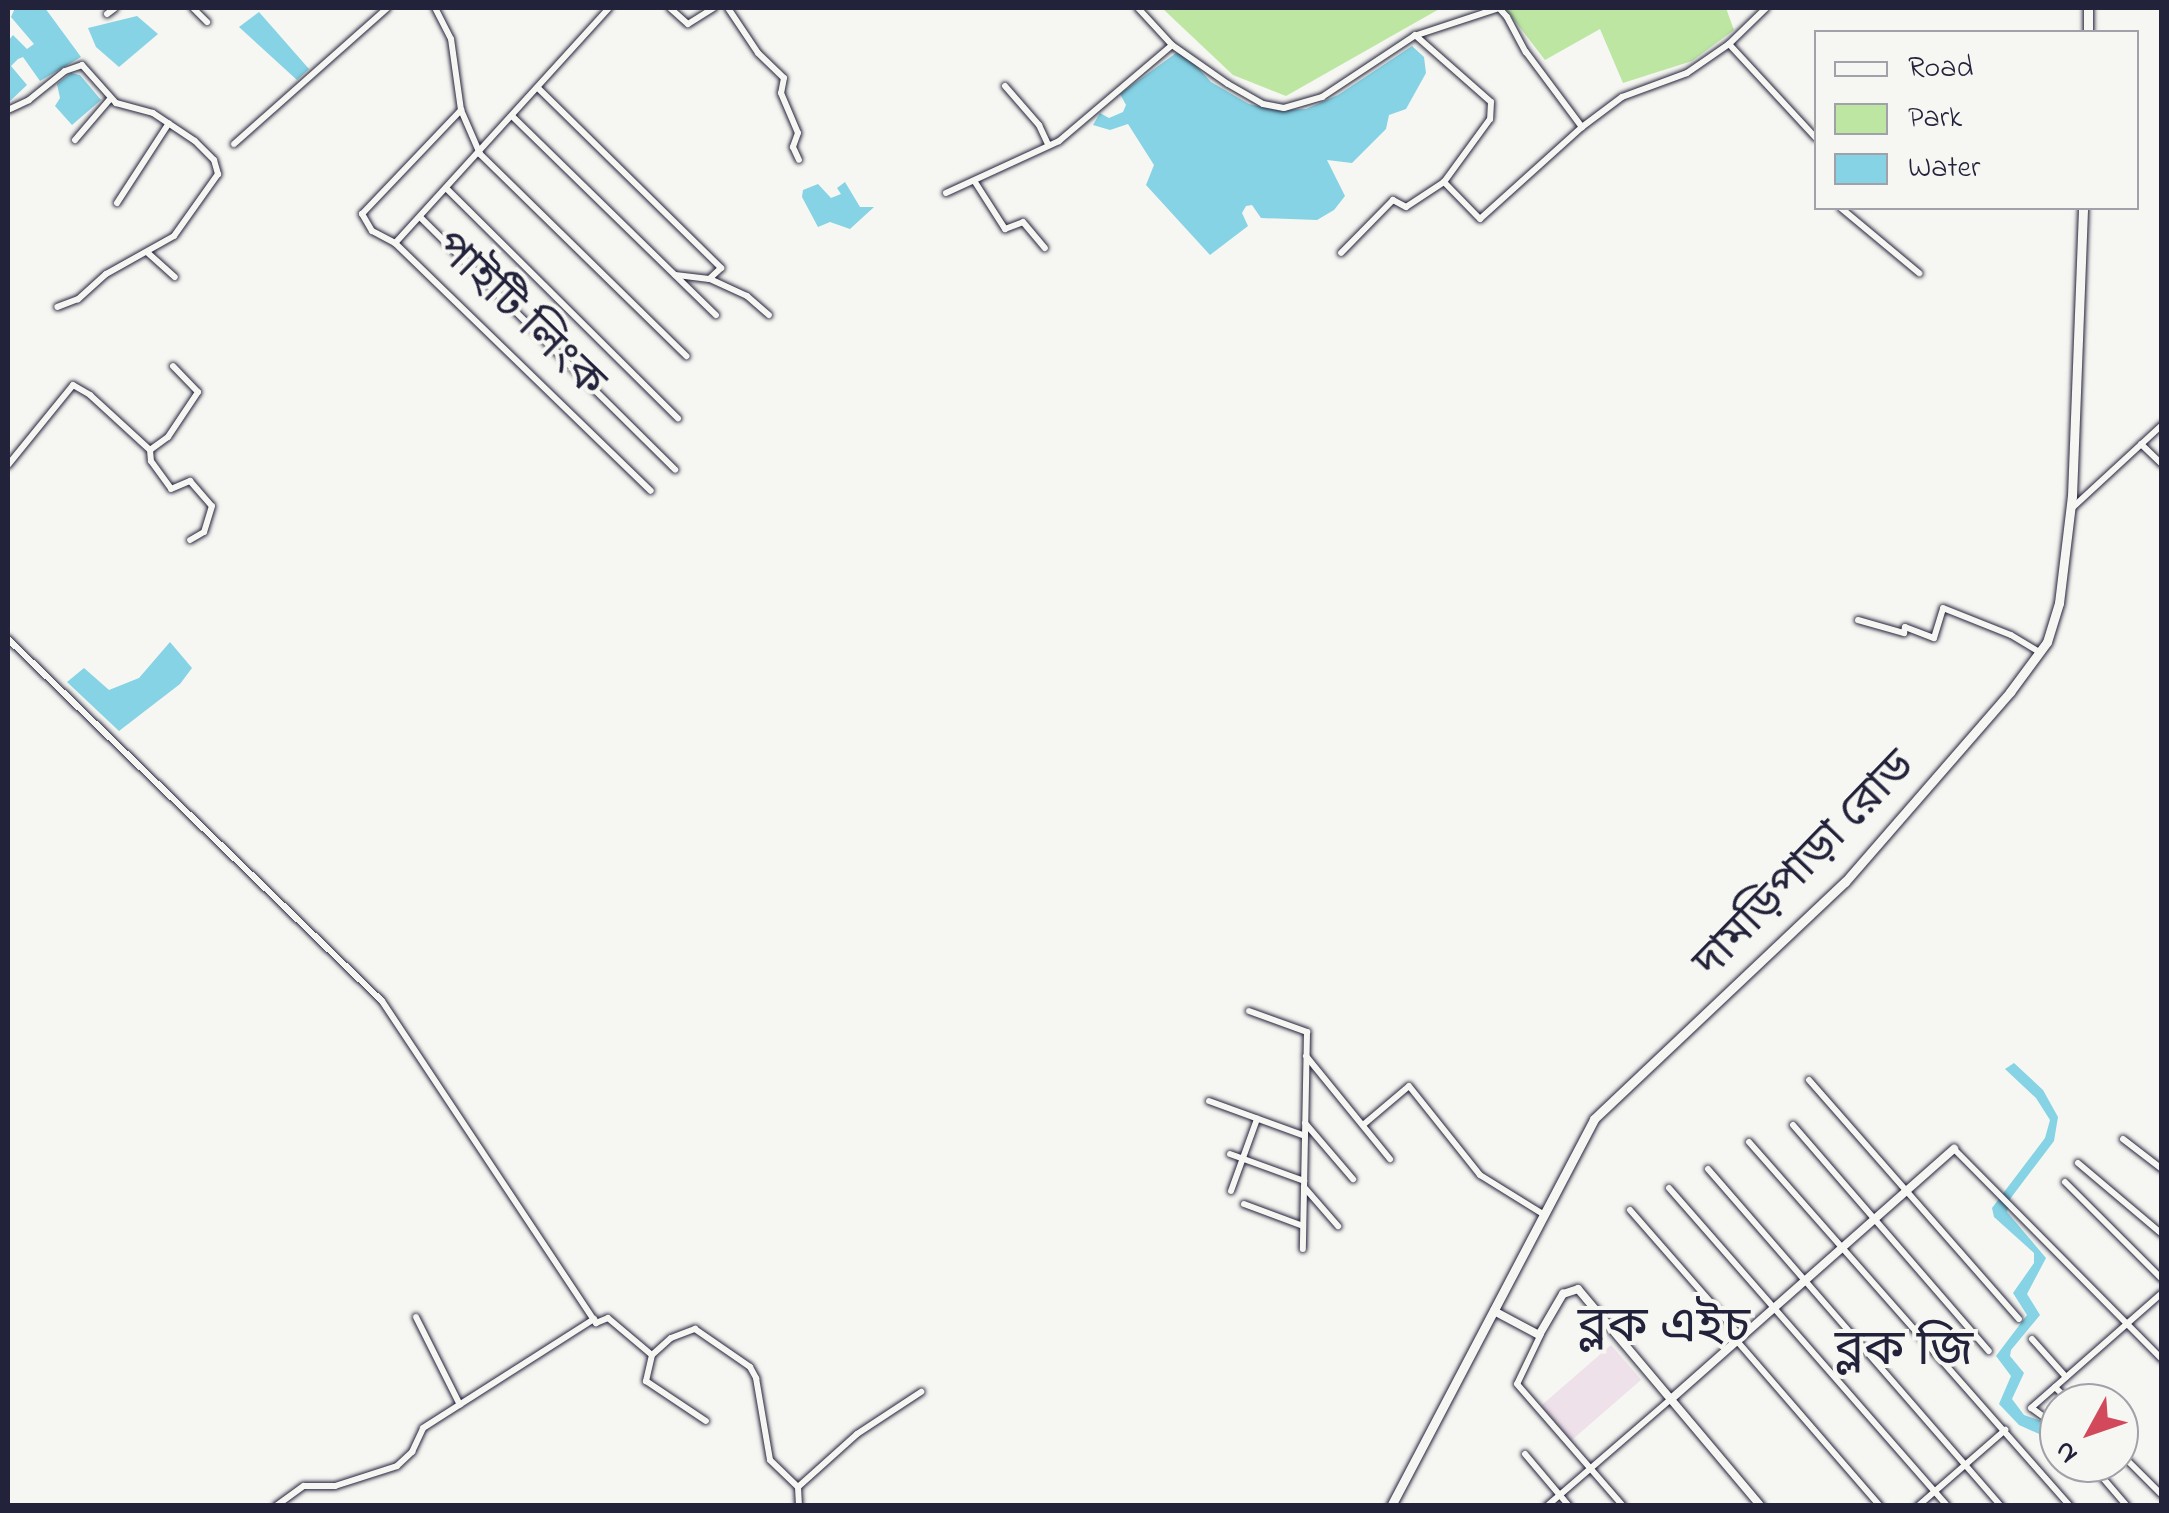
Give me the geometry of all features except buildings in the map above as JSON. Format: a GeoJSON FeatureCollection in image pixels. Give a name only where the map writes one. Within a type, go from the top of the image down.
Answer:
{"type":"FeatureCollection","features":[{"type":"Feature","properties":{"kind":"main road","name":"দামড়িপাড়া রোড"},"geometry":{"type":"LineString","coordinates":[[1391,1506],[1582,1137],[1606,1105],[1732,992],[1844,882],[2040,653],[2051,634],[2059,603],[2070,509],[2083,210]]}},
{"type":"Feature","properties":{"kind":"street"},"geometry":{"type":"LineString","coordinates":[[107,14],[115,8]]}},
{"type":"Feature","properties":{"kind":"street"},"geometry":{"type":"LineString","coordinates":[[193,8],[207,22]]}},
{"type":"Feature","properties":{"kind":"street"},"geometry":{"type":"LineString","coordinates":[[234,144],[387,8]]}},
{"type":"Feature","properties":{"kind":"street"},"geometry":{"type":"LineString","coordinates":[[435,8],[451,39],[461,110],[480,154],[686,356]]}},
{"type":"Feature","properties":{"kind":"street","name":"পাইটি লিংক"},"geometry":{"type":"LineString","coordinates":[[609,8],[396,243],[651,490]]}},
{"type":"Feature","properties":{"kind":"street"},"geometry":{"type":"LineString","coordinates":[[670,8],[688,24],[714,8]]}},
{"type":"Feature","properties":{"kind":"street"},"geometry":{"type":"LineString","coordinates":[[728,8],[758,53],[784,78],[782,93],[798,133],[794,146],[799,160]]}},
{"type":"Feature","properties":{"kind":"street"},"geometry":{"type":"LineString","coordinates":[[1138,8],[1172,45],[1252,99],[1284,108],[1322,97],[1416,36],[1500,8],[1582,127]]}},
{"type":"Feature","properties":{"kind":"street"},"geometry":{"type":"LineString","coordinates":[[1444,182],[1480,219],[1622,96],[1687,72],[1728,44],[1766,8]]}},
{"type":"Feature","properties":{"kind":"street"},"geometry":{"type":"LineString","coordinates":[[1340,253],[1393,200],[1406,207],[1444,182],[1490,119],[1491,102],[1416,36]]}},
{"type":"Feature","properties":{"kind":"street"},"geometry":{"type":"LineString","coordinates":[[1728,44],[1814,136]]}},
{"type":"Feature","properties":{"kind":"street"},"geometry":{"type":"LineString","coordinates":[[946,193],[976,182],[1075,128],[1172,45]]}},
{"type":"Feature","properties":{"kind":"street"},"geometry":{"type":"LineString","coordinates":[[8,110],[29,100],[65,71],[82,65],[110,98],[170,123],[214,160],[218,174],[174,236],[148,254],[106,274],[78,299],[57,307]]}},
{"type":"Feature","properties":{"kind":"street"},"geometry":{"type":"LineString","coordinates":[[1005,86],[1039,124],[1048,144]]}},
{"type":"Feature","properties":{"kind":"street"},"geometry":{"type":"LineString","coordinates":[[538,88],[722,268],[709,279]]}},
{"type":"Feature","properties":{"kind":"street"},"geometry":{"type":"LineString","coordinates":[[75,140],[110,98]]}},
{"type":"Feature","properties":{"kind":"street"},"geometry":{"type":"LineString","coordinates":[[396,243],[372,232],[362,214],[461,110]]}},
{"type":"Feature","properties":{"kind":"street"},"geometry":{"type":"LineString","coordinates":[[512,116],[716,315]]}},
{"type":"Feature","properties":{"kind":"street"},"geometry":{"type":"LineString","coordinates":[[116,203],[170,123]]}},
{"type":"Feature","properties":{"kind":"street"},"geometry":{"type":"LineString","coordinates":[[976,182],[1005,230],[1023,222],[1045,248]]}},
{"type":"Feature","properties":{"kind":"street"},"geometry":{"type":"LineString","coordinates":[[446,188],[678,418]]}},
{"type":"Feature","properties":{"kind":"street"},"geometry":{"type":"LineString","coordinates":[[1843,210],[1919,273]]}},
{"type":"Feature","properties":{"kind":"street"},"geometry":{"type":"LineString","coordinates":[[420,217],[674,469]]}},
{"type":"Feature","properties":{"kind":"street"},"geometry":{"type":"LineString","coordinates":[[148,254],[175,277]]}},
{"type":"Feature","properties":{"kind":"street"},"geometry":{"type":"LineString","coordinates":[[675,275],[709,279],[748,296],[769,315]]}},
{"type":"Feature","properties":{"kind":"street"},"geometry":{"type":"LineString","coordinates":[[150,450],[168,437],[198,392],[174,366]]}},
{"type":"Feature","properties":{"kind":"street"},"geometry":{"type":"LineString","coordinates":[[8,464],[73,385],[90,395],[150,450],[151,462],[171,489],[190,481],[212,506],[204,532],[190,540]]}},
{"type":"Feature","properties":{"kind":"street"},"geometry":{"type":"LineString","coordinates":[[2070,509],[2162,425]]}},
{"type":"Feature","properties":{"kind":"street"},"geometry":{"type":"LineString","coordinates":[[2141,444],[2162,464]]}},
{"type":"Feature","properties":{"kind":"street"},"geometry":{"type":"LineString","coordinates":[[1858,620],[1904,634],[1905,627],[1934,638],[1942,608],[2012,635],[2040,653]]}},
{"type":"Feature","properties":{"kind":"street"},"geometry":{"type":"LineString","coordinates":[[8,639],[382,1000],[594,1319]]}},
{"type":"Feature","properties":{"kind":"street"},"geometry":{"type":"LineString","coordinates":[[1249,1011],[1307,1032],[1303,1248]]}},
{"type":"Feature","properties":{"kind":"street"},"geometry":{"type":"LineString","coordinates":[[1306,1056],[1390,1158]]}},
{"type":"Feature","properties":{"kind":"street"},"geometry":{"type":"LineString","coordinates":[[1810,1080],[2019,1319]]}},
{"type":"Feature","properties":{"kind":"street"},"geometry":{"type":"LineString","coordinates":[[1362,1125],[1409,1086],[1480,1175],[1543,1214]]}},
{"type":"Feature","properties":{"kind":"street"},"geometry":{"type":"LineString","coordinates":[[1209,1101],[1305,1136]]}},
{"type":"Feature","properties":{"kind":"street"},"geometry":{"type":"LineString","coordinates":[[1230,1191],[1257,1119]]}},
{"type":"Feature","properties":{"kind":"street"},"geometry":{"type":"LineString","coordinates":[[1305,1122],[1354,1179]]}},
{"type":"Feature","properties":{"kind":"street"},"geometry":{"type":"LineString","coordinates":[[1793,1125],[1989,1351]]}},
{"type":"Feature","properties":{"kind":"street"},"geometry":{"type":"LineString","coordinates":[[2124,1138],[2162,1169]]}},
{"type":"Feature","properties":{"kind":"street"},"geometry":{"type":"LineString","coordinates":[[1749,1142],[2070,1506]]}},
{"type":"Feature","properties":{"kind":"street"},"geometry":{"type":"LineString","coordinates":[[1547,1506],[1954,1149],[2162,1359]]}},
{"type":"Feature","properties":{"kind":"street"},"geometry":{"type":"LineString","coordinates":[[1230,1154],[1304,1184],[1338,1226]]}},
{"type":"Feature","properties":{"kind":"street"},"geometry":{"type":"LineString","coordinates":[[2078,1164],[2162,1234]]}},
{"type":"Feature","properties":{"kind":"street"},"geometry":{"type":"LineString","coordinates":[[1708,1170],[2001,1506]]}},
{"type":"Feature","properties":{"kind":"street"},"geometry":{"type":"LineString","coordinates":[[2065,1182],[2162,1279]]}},
{"type":"Feature","properties":{"kind":"street"},"geometry":{"type":"LineString","coordinates":[[1669,1188],[1947,1506]]}},
{"type":"Feature","properties":{"kind":"street"},"geometry":{"type":"LineString","coordinates":[[1244,1204],[1303,1226]]}},
{"type":"Feature","properties":{"kind":"street"},"geometry":{"type":"LineString","coordinates":[[1630,1210],[1880,1506]]}},
{"type":"Feature","properties":{"kind":"street"},"geometry":{"type":"LineString","coordinates":[[1623,1506],[1516,1384],[1562,1294],[1576,1288],[1761,1506]]}},
{"type":"Feature","properties":{"kind":"street"},"geometry":{"type":"LineString","coordinates":[[2060,1383],[2162,1293]]}},
{"type":"Feature","properties":{"kind":"street"},"geometry":{"type":"LineString","coordinates":[[1494,1311],[1541,1334]]}},
{"type":"Feature","properties":{"kind":"street"},"geometry":{"type":"LineString","coordinates":[[416,1317],[460,1405]]}},
{"type":"Feature","properties":{"kind":"street"},"geometry":{"type":"LineString","coordinates":[[276,1506],[304,1486],[335,1486],[397,1466],[412,1452],[423,1428],[594,1319],[608,1318],[652,1356]]}},
{"type":"Feature","properties":{"kind":"street"},"geometry":{"type":"LineString","coordinates":[[706,1421],[646,1381],[652,1356],[670,1338],[694,1328],[756,1374],[770,1460],[798,1487],[798,1506]]}},
{"type":"Feature","properties":{"kind":"street"},"geometry":{"type":"LineString","coordinates":[[2032,1339],[2066,1377]]}},
{"type":"Feature","properties":{"kind":"street"},"geometry":{"type":"LineString","coordinates":[[798,1487],[857,1434],[921,1392]]}},
{"type":"Feature","properties":{"kind":"street"},"geometry":{"type":"LineString","coordinates":[[1918,1506],[2004,1430]]}},
{"type":"Feature","properties":{"kind":"street"},"geometry":{"type":"LineString","coordinates":[[1525,1454],[1570,1506]]}},
{"type":"Feature","properties":{"kind":"street"},"geometry":{"type":"LineString","coordinates":[[2139,1472],[2162,1495]]}},
{"type":"Feature","properties":{"kind":"street"},"geometry":{"type":"LineString","coordinates":[[2107,1483],[2127,1506]]}},
{"type":"Feature","properties":{"kind":"shaded area"},"geometry":{"type":"Polygon","coordinates":[[[1611,1345],[1641,1380],[1569,1442],[1539,1407],[1611,1345]]]}},
{"type":"Feature","properties":{"kind":"green space"},"geometry":{"type":"Polygon","coordinates":[[[1162,8],[1441,8],[1286,96],[1233,75],[1162,8]]]}},
{"type":"Feature","properties":{"kind":"green space"},"geometry":{"type":"Polygon","coordinates":[[[1505,8],[1726,8],[1734,30],[1692,61],[1623,83],[1600,29],[1545,60],[1505,8]]]}},
{"type":"Feature","properties":{"kind":"water"},"geometry":{"type":"Polygon","coordinates":[[[15,8],[45,8],[81,57],[40,81],[23,57],[18,59],[11,66],[27,85],[8,103],[8,41],[13,35],[27,49],[34,44],[11,17],[15,8]]]}},
{"type":"Feature","properties":{"kind":"water"},"geometry":{"type":"Polygon","coordinates":[[[259,12],[309,69],[297,80],[239,27],[259,12]]]}},
{"type":"Feature","properties":{"kind":"water"},"geometry":{"type":"Polygon","coordinates":[[[137,16],[158,34],[119,67],[96,47],[88,28],[137,16]]]}},
{"type":"Feature","properties":{"kind":"water"},"geometry":{"type":"Polygon","coordinates":[[[1412,46],[1424,57],[1426,73],[1406,109],[1389,115],[1386,129],[1352,163],[1327,160],[1345,196],[1334,210],[1317,220],[1261,218],[1252,205],[1246,206],[1242,213],[1248,226],[1210,255],[1146,185],[1154,165],[1128,124],[1110,130],[1093,125],[1100,113],[1109,118],[1123,112],[1126,105],[1120,94],[1176,53],[1187,56],[1211,82],[1249,104],[1275,110],[1306,109],[1338,95],[1412,46]]]}},
{"type":"Feature","properties":{"kind":"water"},"geometry":{"type":"Polygon","coordinates":[[[71,73],[80,75],[101,100],[72,125],[55,106],[60,98],[57,84],[71,73]]]}},
{"type":"Feature","properties":{"kind":"water"},"geometry":{"type":"Polygon","coordinates":[[[845,182],[860,207],[874,207],[850,229],[830,222],[818,227],[802,197],[803,190],[818,184],[831,198],[841,194],[837,188],[845,182]]]}},
{"type":"Feature","properties":{"kind":"water"},"geometry":{"type":"Polygon","coordinates":[[[170,642],[192,668],[180,684],[119,731],[67,682],[84,668],[109,690],[139,678],[170,642]]]}},
{"type":"Feature","properties":{"kind":"water"},"geometry":{"type":"Polygon","coordinates":[[[2014,1063],[2043,1090],[2058,1117],[2054,1141],[2010,1199],[2007,1212],[2046,1258],[2027,1294],[2040,1315],[2010,1356],[2024,1373],[2012,1399],[2024,1415],[2039,1420],[2039,1434],[2019,1425],[1999,1404],[2011,1376],[1996,1356],[2027,1315],[2013,1293],[2034,1263],[2034,1253],[1994,1217],[1992,1208],[2045,1138],[2050,1120],[2036,1098],[2005,1069],[2014,1063]]]}},
{"type":"Feature","properties":{"kind":"district","name":"ব্লক এইচ"},"geometry":{"type":"Point","coordinates":[1664,1329]}},
{"type":"Feature","properties":{"kind":"district","name":"ব্লক জি"},"geometry":{"type":"Point","coordinates":[1904,1352]}}]}
